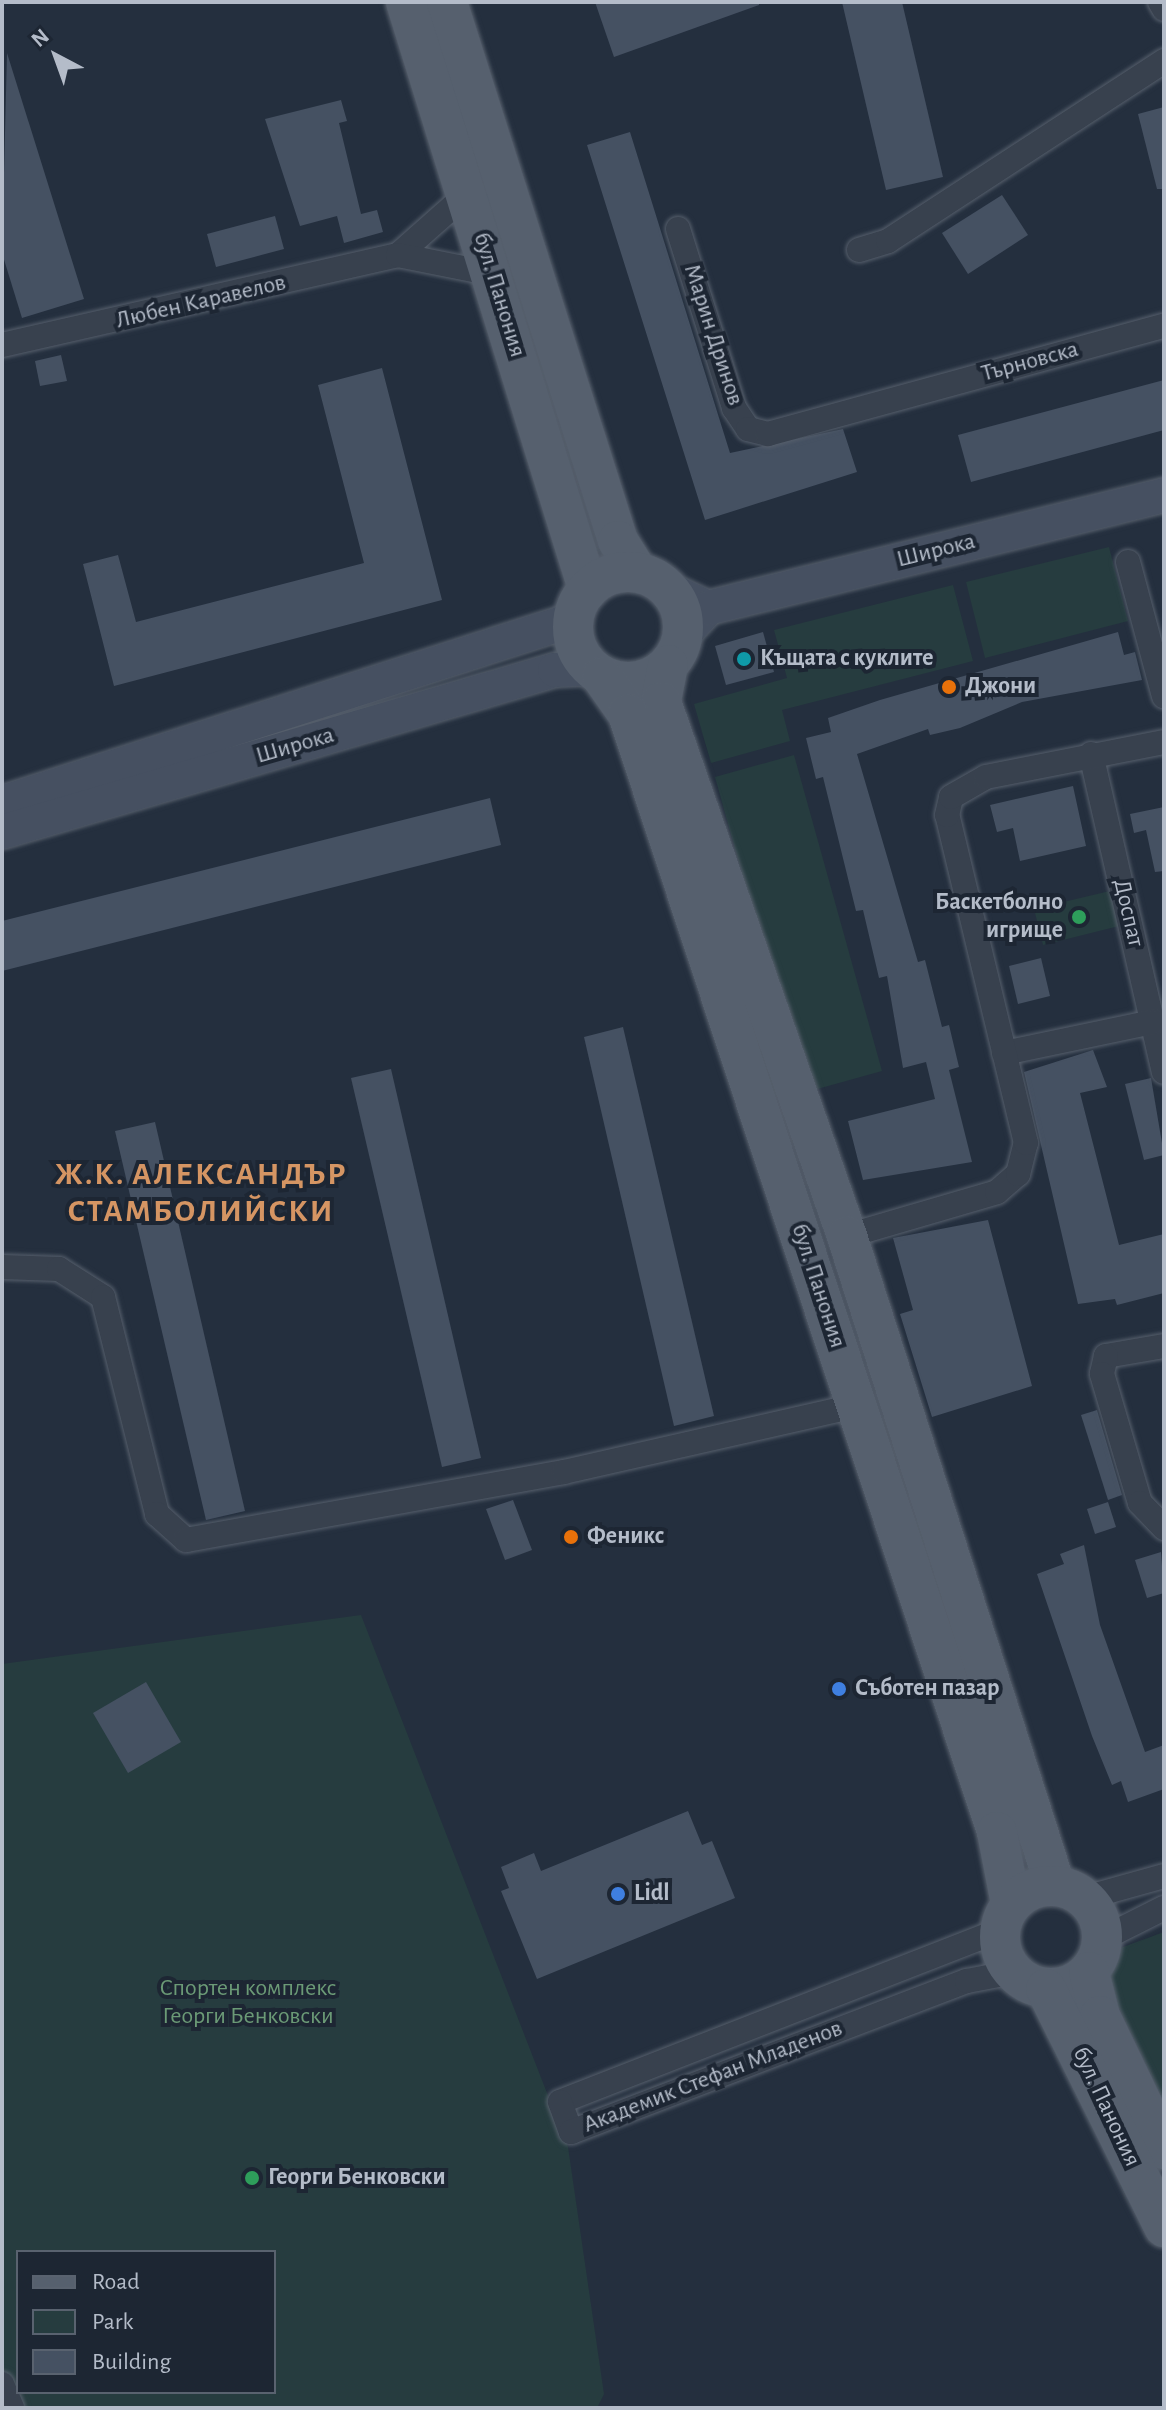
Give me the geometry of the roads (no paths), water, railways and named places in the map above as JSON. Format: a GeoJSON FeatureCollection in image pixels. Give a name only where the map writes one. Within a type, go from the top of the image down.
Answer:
{"type":"FeatureCollection","features":[{"type":"Feature","properties":{"kind":"main road","name":"бул. Панония"},"geometry":{"type":"LineString","coordinates":[[406,2],[493,274],[580,604],[575,646],[628,714],[997,1832],[1005,1918],[1030,1981],[1164,2227]]}},
{"type":"Feature","properties":{"kind":"main road","name":"бул. Панония"},"geometry":{"type":"LineString","coordinates":[[447,2],[618,541],[652,581],[686,636],[661,702],[1070,1892],[1095,1956],[1100,2016],[1164,2149]]}},
{"type":"Feature","properties":{"kind":"main road","name":"Широка"},"geometry":{"type":"LineString","coordinates":[[686,636],[1164,495]]}},
{"type":"Feature","properties":{"kind":"main road"},"geometry":{"type":"LineString","coordinates":[[580,604],[610,575],[652,581]]}},
{"type":"Feature","properties":{"kind":"main road","name":"Широка"},"geometry":{"type":"LineString","coordinates":[[2,803],[580,604]]}},
{"type":"Feature","properties":{"kind":"main road"},"geometry":{"type":"LineString","coordinates":[[596,672],[644,680],[686,636]]}},
{"type":"Feature","properties":{"kind":"main road","name":"Широка"},"geometry":{"type":"LineString","coordinates":[[2,832],[555,670],[596,672]]}},
{"type":"Feature","properties":{"kind":"main road"},"geometry":{"type":"LineString","coordinates":[[1005,1918],[1031,1889],[1070,1892]]}},
{"type":"Feature","properties":{"kind":"main road"},"geometry":{"type":"LineString","coordinates":[[1030,1981],[1095,1956]]}},
{"type":"Feature","properties":{"kind":"street"},"geometry":{"type":"LineString","coordinates":[[1160,2],[1164,9]]}},
{"type":"Feature","properties":{"kind":"street"},"geometry":{"type":"LineString","coordinates":[[859,250],[888,241],[1164,61]]}},
{"type":"Feature","properties":{"kind":"street","name":"Любен Каравелов"},"geometry":{"type":"LineString","coordinates":[[398,255],[467,194]]}},
{"type":"Feature","properties":{"kind":"street","name":"Марин Дринов"},"geometry":{"type":"LineString","coordinates":[[678,229],[734,408],[748,429],[768,434],[897,397]]}},
{"type":"Feature","properties":{"kind":"street","name":"Любен Каравелов"},"geometry":{"type":"LineString","coordinates":[[2,345],[398,255],[493,274]]}},
{"type":"Feature","properties":{"kind":"street","name":"Търновска"},"geometry":{"type":"LineString","coordinates":[[897,397],[1164,326]]}},
{"type":"Feature","properties":{"kind":"street"},"geometry":{"type":"LineString","coordinates":[[1128,562],[1164,696]]}},
{"type":"Feature","properties":{"kind":"street"},"geometry":{"type":"LineString","coordinates":[[847,1236],[985,1198],[1018,1174],[1026,1143],[947,815],[951,797],[986,777],[1164,742]]}},
{"type":"Feature","properties":{"kind":"street","name":"Доспат"},"geometry":{"type":"LineString","coordinates":[[1091,754],[1164,1072]]}},
{"type":"Feature","properties":{"kind":"street"},"geometry":{"type":"LineString","coordinates":[[1004,1053],[1153,1022]]}},
{"type":"Feature","properties":{"kind":"street"},"geometry":{"type":"LineString","coordinates":[[2,1267],[59,1269],[103,1297],[157,1514],[186,1540],[564,1472],[858,1405]]}},
{"type":"Feature","properties":{"kind":"street"},"geometry":{"type":"LineString","coordinates":[[1164,1346],[1106,1356],[1102,1374],[1140,1503],[1164,1528]]}},
{"type":"Feature","properties":{"kind":"street"},"geometry":{"type":"LineString","coordinates":[[1070,1892],[1164,1876]]}},
{"type":"Feature","properties":{"kind":"street"},"geometry":{"type":"LineString","coordinates":[[1095,1956],[1164,1908]]}},
{"type":"Feature","properties":{"kind":"street","name":"Академик Стефан Младенов"},"geometry":{"type":"LineString","coordinates":[[1005,1918],[560,2102],[571,2132],[967,1981],[1030,1981]]}},
{"type":"Feature","properties":{"kind":"street"},"geometry":{"type":"LineString","coordinates":[[2,2384],[12,2408]]}},
{"type":"Feature","properties":{"kind":"place","name":"Къщата с куклите"},"geometry":{"type":"Point","coordinates":[744,659]}},
{"type":"Feature","properties":{"kind":"place","name":"Джони"},"geometry":{"type":"Point","coordinates":[949,687]}},
{"type":"Feature","properties":{"kind":"place","name":"Баскетболно игрище"},"geometry":{"type":"Point","coordinates":[1079,917]}},
{"type":"Feature","properties":{"kind":"place","name":"Феникс"},"geometry":{"type":"Point","coordinates":[571,1537]}},
{"type":"Feature","properties":{"kind":"place","name":"Съботен пазар"},"geometry":{"type":"Point","coordinates":[839,1689]}},
{"type":"Feature","properties":{"kind":"place","name":"Lidl"},"geometry":{"type":"Point","coordinates":[618,1894]}},
{"type":"Feature","properties":{"kind":"place","name":"Георги Бенковски"},"geometry":{"type":"Point","coordinates":[252,2178]}},
{"type":"Feature","properties":{"kind":"district","name":"Ж.К. АЛЕКСАНДЪР СТАМБОЛИЙСКИ"},"geometry":{"type":"Point","coordinates":[201,1194]}},
{"type":"Feature","properties":{"kind":"park label","name":"Спортен комплекс Георги Бенковски"},"geometry":{"type":"Point","coordinates":[248,2003]}}]}
